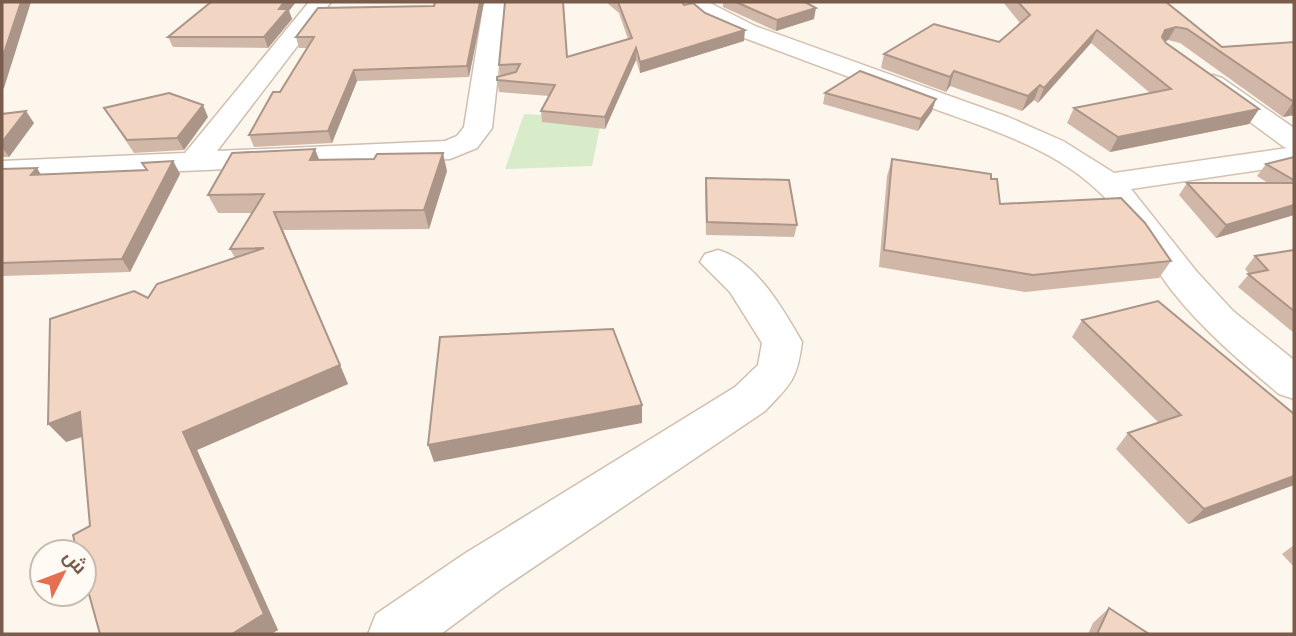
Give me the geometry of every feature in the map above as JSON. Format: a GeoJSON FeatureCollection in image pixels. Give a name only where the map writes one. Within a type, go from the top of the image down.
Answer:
{"type":"FeatureCollection","features":[{"type":"Feature","properties":{"kind":"street"},"geometry":{"type":"LineString","coordinates":[[194,161],[320,2]]}},
{"type":"Feature","properties":{"kind":"street"},"geometry":{"type":"LineString","coordinates":[[2,170],[444,152],[467,142],[478,128],[495,2]]}},
{"type":"Feature","properties":{"kind":"street"},"geometry":{"type":"LineString","coordinates":[[694,2],[713,16],[747,31],[1032,137],[1070,157],[1108,183],[1135,212],[1169,262],[1219,321],[1294,383]]}},
{"type":"Feature","properties":{"kind":"street"},"geometry":{"type":"LineString","coordinates":[[1188,65],[1294,141]]}},
{"type":"Feature","properties":{"kind":"street"},"geometry":{"type":"LineString","coordinates":[[1108,183],[1294,156]]}},
{"type":"Feature","properties":{"kind":"street"},"geometry":{"type":"LineString","coordinates":[[396,634],[482,572],[750,399],[777,372],[782,342],[743,283],[718,262]]}},
{"type":"Feature","properties":{"kind":"green space"},"geometry":{"type":"Polygon","coordinates":[[[524,114],[602,118],[592,166],[505,169],[524,114]]]}},
{"type":"Feature","properties":{"kind":"building"},"geometry":{"type":"Polygon","coordinates":[[[2,2],[21,2],[2,59],[2,2]]]}},
{"type":"Feature","properties":{"kind":"building"},"geometry":{"type":"Polygon","coordinates":[[[211,2],[284,2],[279,9],[288,9],[264,37],[168,37],[211,2]]]}},
{"type":"Feature","properties":{"kind":"building"},"geometry":{"type":"Polygon","coordinates":[[[435,2],[480,2],[467,66],[354,70],[328,131],[249,135],[273,92],[280,92],[314,37],[296,37],[318,8],[434,6],[435,2]]]}},
{"type":"Feature","properties":{"kind":"building"},"geometry":{"type":"Polygon","coordinates":[[[505,2],[563,2],[567,57],[632,38],[618,2],[682,2],[684,5],[693,3],[705,13],[745,30],[640,62],[636,48],[605,117],[541,111],[555,85],[497,80],[497,77],[516,72],[520,64],[499,65],[505,2]]]}},
{"type":"Feature","properties":{"kind":"building"},"geometry":{"type":"Polygon","coordinates":[[[736,2],[805,2],[816,8],[777,20],[736,2]]]}},
{"type":"Feature","properties":{"kind":"building"},"geometry":{"type":"Polygon","coordinates":[[[1018,2],[1166,2],[1222,47],[1294,42],[1294,102],[1187,29],[1176,27],[1165,30],[1162,37],[1166,43],[1259,109],[1118,137],[1074,108],[1171,89],[1097,30],[1044,88],[1040,85],[1028,96],[954,71],[950,77],[884,54],[934,24],[999,42],[1030,15],[1018,2]]]}},
{"type":"Feature","properties":{"kind":"building"},"geometry":{"type":"Polygon","coordinates":[[[860,71],[936,99],[921,119],[825,93],[860,71]]]}},
{"type":"Feature","properties":{"kind":"building"},"geometry":{"type":"Polygon","coordinates":[[[169,93],[203,105],[177,138],[127,140],[104,108],[169,93]]]}},
{"type":"Feature","properties":{"kind":"building"},"geometry":{"type":"Polygon","coordinates":[[[26,111],[2,142],[2,114],[26,111]]]}},
{"type":"Feature","properties":{"kind":"building"},"geometry":{"type":"Polygon","coordinates":[[[315,149],[310,160],[374,159],[377,154],[443,153],[424,210],[274,212],[340,365],[183,432],[264,614],[232,634],[100,634],[93,608],[98,608],[98,538],[74,538],[73,535],[90,526],[80,412],[48,424],[50,319],[134,291],[148,298],[157,284],[264,248],[230,249],[264,194],[208,195],[232,153],[315,149]]]}},
{"type":"Feature","properties":{"kind":"building"},"geometry":{"type":"Polygon","coordinates":[[[1294,157],[1294,180],[1266,164],[1294,157]]]}},
{"type":"Feature","properties":{"kind":"building"},"geometry":{"type":"Polygon","coordinates":[[[892,159],[991,174],[991,179],[997,179],[1000,204],[1121,198],[1145,223],[1171,261],[1033,275],[884,250],[892,159]]]}},
{"type":"Feature","properties":{"kind":"building"},"geometry":{"type":"Polygon","coordinates":[[[173,161],[122,259],[2,263],[2,169],[37,168],[31,175],[147,170],[142,163],[173,161]]]}},
{"type":"Feature","properties":{"kind":"building"},"geometry":{"type":"Polygon","coordinates":[[[706,178],[789,180],[797,225],[707,222],[706,178]]]}},
{"type":"Feature","properties":{"kind":"building"},"geometry":{"type":"Polygon","coordinates":[[[1187,183],[1294,183],[1294,205],[1226,225],[1187,183]]]}},
{"type":"Feature","properties":{"kind":"building"},"geometry":{"type":"Polygon","coordinates":[[[1294,250],[1294,311],[1248,274],[1268,270],[1255,256],[1294,250]]]}},
{"type":"Feature","properties":{"kind":"building"},"geometry":{"type":"Polygon","coordinates":[[[1158,301],[1294,414],[1294,476],[1204,509],[1128,433],[1181,415],[1082,320],[1158,301]]]}},
{"type":"Feature","properties":{"kind":"building"},"geometry":{"type":"Polygon","coordinates":[[[613,329],[642,405],[428,445],[440,337],[613,329]]]}},
{"type":"Feature","properties":{"kind":"building"},"geometry":{"type":"Polygon","coordinates":[[[1109,608],[1149,634],[1097,634],[1109,608]]]}}]}
